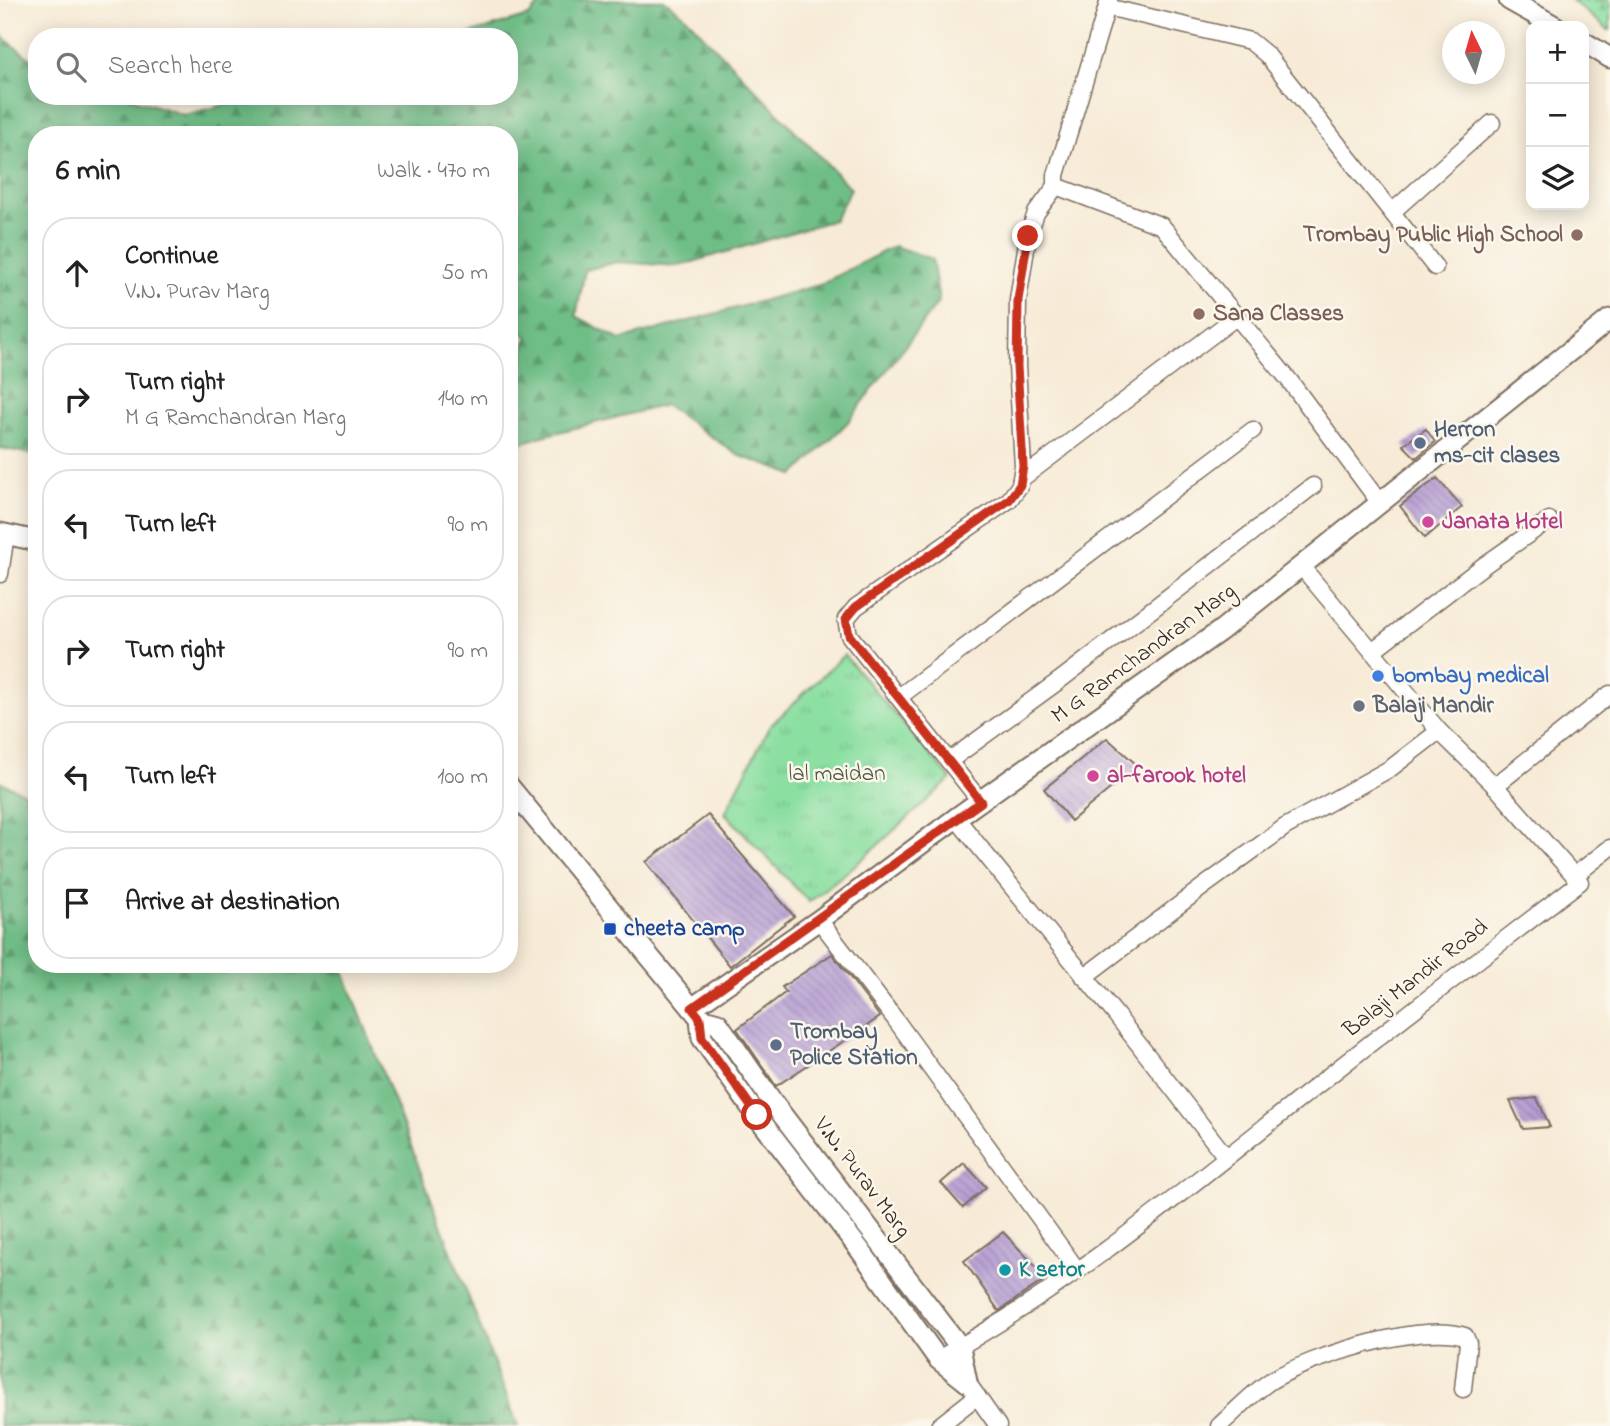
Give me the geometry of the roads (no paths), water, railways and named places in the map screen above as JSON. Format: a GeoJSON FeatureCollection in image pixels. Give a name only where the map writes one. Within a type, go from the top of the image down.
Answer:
{"type":"FeatureCollection","features":[{"type":"Feature","properties":{"kind":"street"},"geometry":{"type":"LineString","coordinates":[[1508,0],[1546,21]]}},
{"type":"Feature","properties":{"kind":"street"},"geometry":{"type":"LineString","coordinates":[[981,802],[849,635],[846,619],[856,607],[1009,500],[1020,485],[1023,466],[1017,366],[1018,300],[1028,236],[1036,213],[1056,186],[1056,175],[1108,3],[1250,41],[1267,55],[1435,267]]}},
{"type":"Feature","properties":{"kind":"street"},"geometry":{"type":"LineString","coordinates":[[1589,46],[1610,58]]}},
{"type":"Feature","properties":{"kind":"street"},"geometry":{"type":"LineString","coordinates":[[1392,212],[1492,123]]}},
{"type":"Feature","properties":{"kind":"street"},"geometry":{"type":"LineString","coordinates":[[1056,186],[1162,226],[1289,380],[1380,503]]}},
{"type":"Feature","properties":{"kind":"street"},"geometry":{"type":"LineString","coordinates":[[1021,479],[1236,317]]}},
{"type":"Feature","properties":{"kind":"street","name":"M G Ramchandran Marg"},"geometry":{"type":"LineString","coordinates":[[696,1013],[956,818],[1220,631],[1610,319]]}},
{"type":"Feature","properties":{"kind":"street"},"geometry":{"type":"LineString","coordinates":[[899,697],[1253,430]]}},
{"type":"Feature","properties":{"kind":"street"},"geometry":{"type":"LineString","coordinates":[[949,761],[1060,681],[1313,486]]}},
{"type":"Feature","properties":{"kind":"street"},"geometry":{"type":"LineString","coordinates":[[1373,651],[1483,566],[1549,520]]}},
{"type":"Feature","properties":{"kind":"street"},"geometry":{"type":"LineString","coordinates":[[0,573],[3,534],[28,539]]}},
{"type":"Feature","properties":{"kind":"street"},"geometry":{"type":"LineString","coordinates":[[1301,566],[1439,731],[1495,786],[1574,876],[1610,848]]}},
{"type":"Feature","properties":{"kind":"street"},"geometry":{"type":"LineString","coordinates":[[1495,786],[1610,694]]}},
{"type":"Feature","properties":{"kind":"street"},"geometry":{"type":"LineString","coordinates":[[1084,977],[1285,827],[1391,768],[1439,731]]}},
{"type":"Feature","properties":{"kind":"street","name":"V.N. Purav Marg"},"geometry":{"type":"LineString","coordinates":[[518,797],[696,1013],[702,1038],[757,1115],[860,1250],[938,1359],[972,1389],[998,1426]]}},
{"type":"Feature","properties":{"kind":"street"},"geometry":{"type":"LineString","coordinates":[[956,818],[1226,1157]]}},
{"type":"Feature","properties":{"kind":"street","name":"Balaji Mandir Road"},"geometry":{"type":"LineString","coordinates":[[938,1359],[1078,1271],[1419,1004],[1580,882],[1574,876]]}},
{"type":"Feature","properties":{"kind":"street"},"geometry":{"type":"LineString","coordinates":[[819,920],[895,1019],[1078,1271]]}},
{"type":"Feature","properties":{"kind":"street","name":"V.N. Purav Marg"},"geometry":{"type":"LineString","coordinates":[[696,1013],[718,1023],[774,1104],[960,1347],[972,1389]]}},
{"type":"Feature","properties":{"kind":"street"},"geometry":{"type":"LineString","coordinates":[[757,1115],[774,1104]]}},
{"type":"Feature","properties":{"kind":"street"},"geometry":{"type":"LineString","coordinates":[[860,1250],[876,1237]]}},
{"type":"Feature","properties":{"kind":"street"},"geometry":{"type":"LineString","coordinates":[[1219,1426],[1271,1381],[1306,1363],[1348,1348],[1399,1338],[1452,1332],[1465,1336],[1468,1343],[1463,1390]]}},
{"type":"Feature","properties":{"kind":"street"},"geometry":{"type":"LineString","coordinates":[[939,1426],[972,1389]]}},
{"type":"Feature","properties":{"kind":"place","name":"Trombay Public High School"},"geometry":{"type":"Point","coordinates":[1577,235]}},
{"type":"Feature","properties":{"kind":"place","name":"Sana Classes"},"geometry":{"type":"Point","coordinates":[1199,314]}},
{"type":"Feature","properties":{"kind":"place","name":"Herron ms-cit clases"},"geometry":{"type":"Point","coordinates":[1420,443]}},
{"type":"Feature","properties":{"kind":"place","name":"Janata Hotel"},"geometry":{"type":"Point","coordinates":[1428,522]}},
{"type":"Feature","properties":{"kind":"place","name":"bombay medical"},"geometry":{"type":"Point","coordinates":[1378,676]}},
{"type":"Feature","properties":{"kind":"place","name":"Balaji Mandir"},"geometry":{"type":"Point","coordinates":[1359,706]}},
{"type":"Feature","properties":{"kind":"place","name":"al-farook hotel"},"geometry":{"type":"Point","coordinates":[1093,776]}},
{"type":"Feature","properties":{"kind":"place","name":"cheeta camp"},"geometry":{"type":"Point","coordinates":[610,929]}},
{"type":"Feature","properties":{"kind":"place","name":"Trombay Police Station"},"geometry":{"type":"Point","coordinates":[776,1045]}},
{"type":"Feature","properties":{"kind":"place","name":"K setor"},"geometry":{"type":"Point","coordinates":[1005,1270]}},
{"type":"Feature","properties":{"kind":"park label","name":"lal maidan"},"geometry":{"type":"Point","coordinates":[837,774]}}]}
